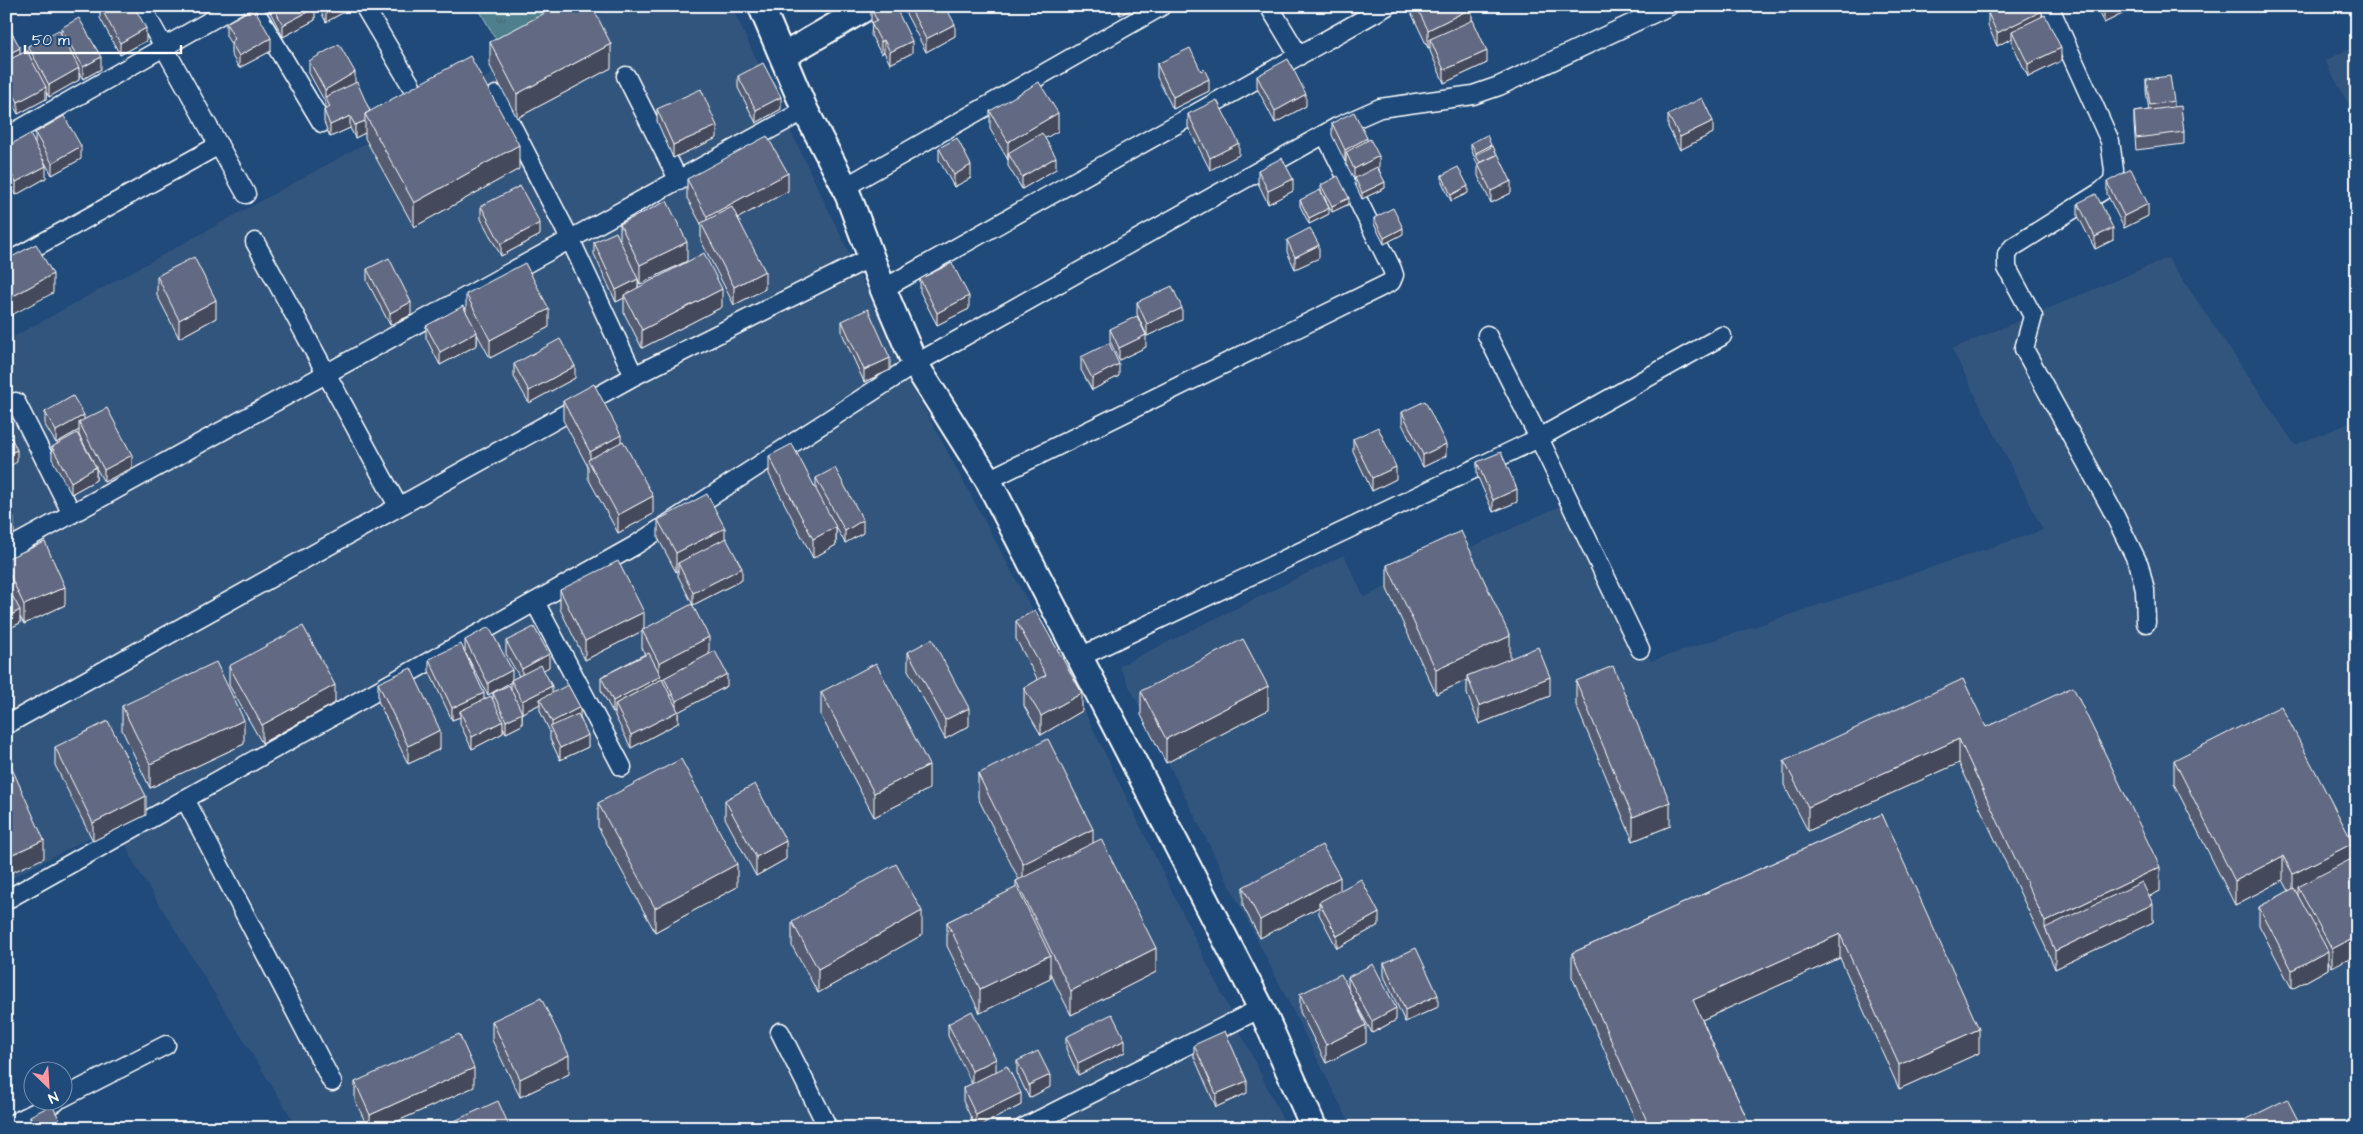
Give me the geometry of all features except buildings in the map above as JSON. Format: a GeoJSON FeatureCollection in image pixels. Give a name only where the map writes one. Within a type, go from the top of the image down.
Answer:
{"type":"FeatureCollection","features":[{"type":"Feature","properties":{"kind":"street"},"geometry":{"type":"LineString","coordinates":[[141,6],[246,194]]}},
{"type":"Feature","properties":{"kind":"street"},"geometry":{"type":"LineString","coordinates":[[6,137],[236,6]]}},
{"type":"Feature","properties":{"kind":"street"},"geometry":{"type":"LineString","coordinates":[[252,6],[322,123]]}},
{"type":"Feature","properties":{"kind":"street"},"geometry":{"type":"LineString","coordinates":[[364,6],[412,87]]}},
{"type":"Feature","properties":{"kind":"street"},"geometry":{"type":"LineString","coordinates":[[761,6],[805,110],[845,187],[883,289],[916,364],[988,480],[1261,1008],[1314,1128]]}},
{"type":"Feature","properties":{"kind":"street"},"geometry":{"type":"LineString","coordinates":[[783,56],[869,6]]}},
{"type":"Feature","properties":{"kind":"street"},"geometry":{"type":"LineString","coordinates":[[845,187],[1162,6]]}},
{"type":"Feature","properties":{"kind":"street"},"geometry":{"type":"LineString","coordinates":[[1269,6],[1299,56]]}},
{"type":"Feature","properties":{"kind":"street"},"geometry":{"type":"LineString","coordinates":[[883,289],[1387,6]]}},
{"type":"Feature","properties":{"kind":"street"},"geometry":{"type":"LineString","coordinates":[[6,900],[634,546],[916,364],[1325,134],[1380,108],[1473,95],[1499,86],[1669,6]]}},
{"type":"Feature","properties":{"kind":"street"},"geometry":{"type":"LineString","coordinates":[[2049,6],[2110,141],[2114,170],[2112,181],[2102,192],[2013,247],[2007,254],[2007,268],[2033,316],[2024,349],[2111,508],[2139,565],[2144,590],[2146,624]]}},
{"type":"Feature","properties":{"kind":"street"},"geometry":{"type":"LineString","coordinates":[[626,76],[679,181]]}},
{"type":"Feature","properties":{"kind":"street"},"geometry":{"type":"LineString","coordinates":[[496,95],[570,239],[634,376]]}},
{"type":"Feature","properties":{"kind":"street"},"geometry":{"type":"LineString","coordinates":[[6,550],[805,110]]}},
{"type":"Feature","properties":{"kind":"street"},"geometry":{"type":"LineString","coordinates":[[988,480],[1391,282],[1394,275],[1392,269],[1325,134]]}},
{"type":"Feature","properties":{"kind":"street"},"geometry":{"type":"LineString","coordinates":[[6,263],[219,145]]}},
{"type":"Feature","properties":{"kind":"street"},"geometry":{"type":"LineString","coordinates":[[255,242],[398,506]]}},
{"type":"Feature","properties":{"kind":"street"},"geometry":{"type":"LineString","coordinates":[[6,725],[634,376],[871,257]]}},
{"type":"Feature","properties":{"kind":"street"},"geometry":{"type":"LineString","coordinates":[[1487,335],[1539,438],[1640,649]]}},
{"type":"Feature","properties":{"kind":"street"},"geometry":{"type":"LineString","coordinates":[[1080,657],[1539,438],[1722,336]]}},
{"type":"Feature","properties":{"kind":"street"},"geometry":{"type":"LineString","coordinates":[[6,407],[16,402],[72,514]]}},
{"type":"Feature","properties":{"kind":"street"},"geometry":{"type":"LineString","coordinates":[[535,602],[622,767]]}},
{"type":"Feature","properties":{"kind":"street"},"geometry":{"type":"LineString","coordinates":[[185,799],[332,1082]]}},
{"type":"Feature","properties":{"kind":"street"},"geometry":{"type":"LineString","coordinates":[[1023,1128],[1261,1008]]}},
{"type":"Feature","properties":{"kind":"street"},"geometry":{"type":"LineString","coordinates":[[780,1032],[828,1128]]}},
{"type":"Feature","properties":{"kind":"street"},"geometry":{"type":"LineString","coordinates":[[72,1093],[166,1045]]}},
{"type":"Feature","properties":{"kind":"street"},"geometry":{"type":"LineString","coordinates":[[6,1127],[36,1112]]}},
{"type":"Feature","properties":{"kind":"shaded area"},"geometry":{"type":"Polygon","coordinates":[[[615,6],[731,6],[916,393],[1064,669],[1287,1128],[298,1128],[136,867],[116,824],[6,881],[6,341],[615,6]]]}},
{"type":"Feature","properties":{"kind":"shaded area"},"geometry":{"type":"Polygon","coordinates":[[[2357,45],[2357,120],[2325,61],[2357,45]]]}},
{"type":"Feature","properties":{"kind":"shaded area"},"geometry":{"type":"Polygon","coordinates":[[[2168,258],[2295,445],[2357,420],[2357,1128],[1352,1128],[1119,666],[1344,555],[1364,597],[1564,504],[1651,661],[2043,530],[1952,349],[2168,258]]]}},
{"type":"Feature","properties":{"kind":"green space"},"geometry":{"type":"Polygon","coordinates":[[[477,6],[602,6],[509,62],[477,6]]]}}]}
